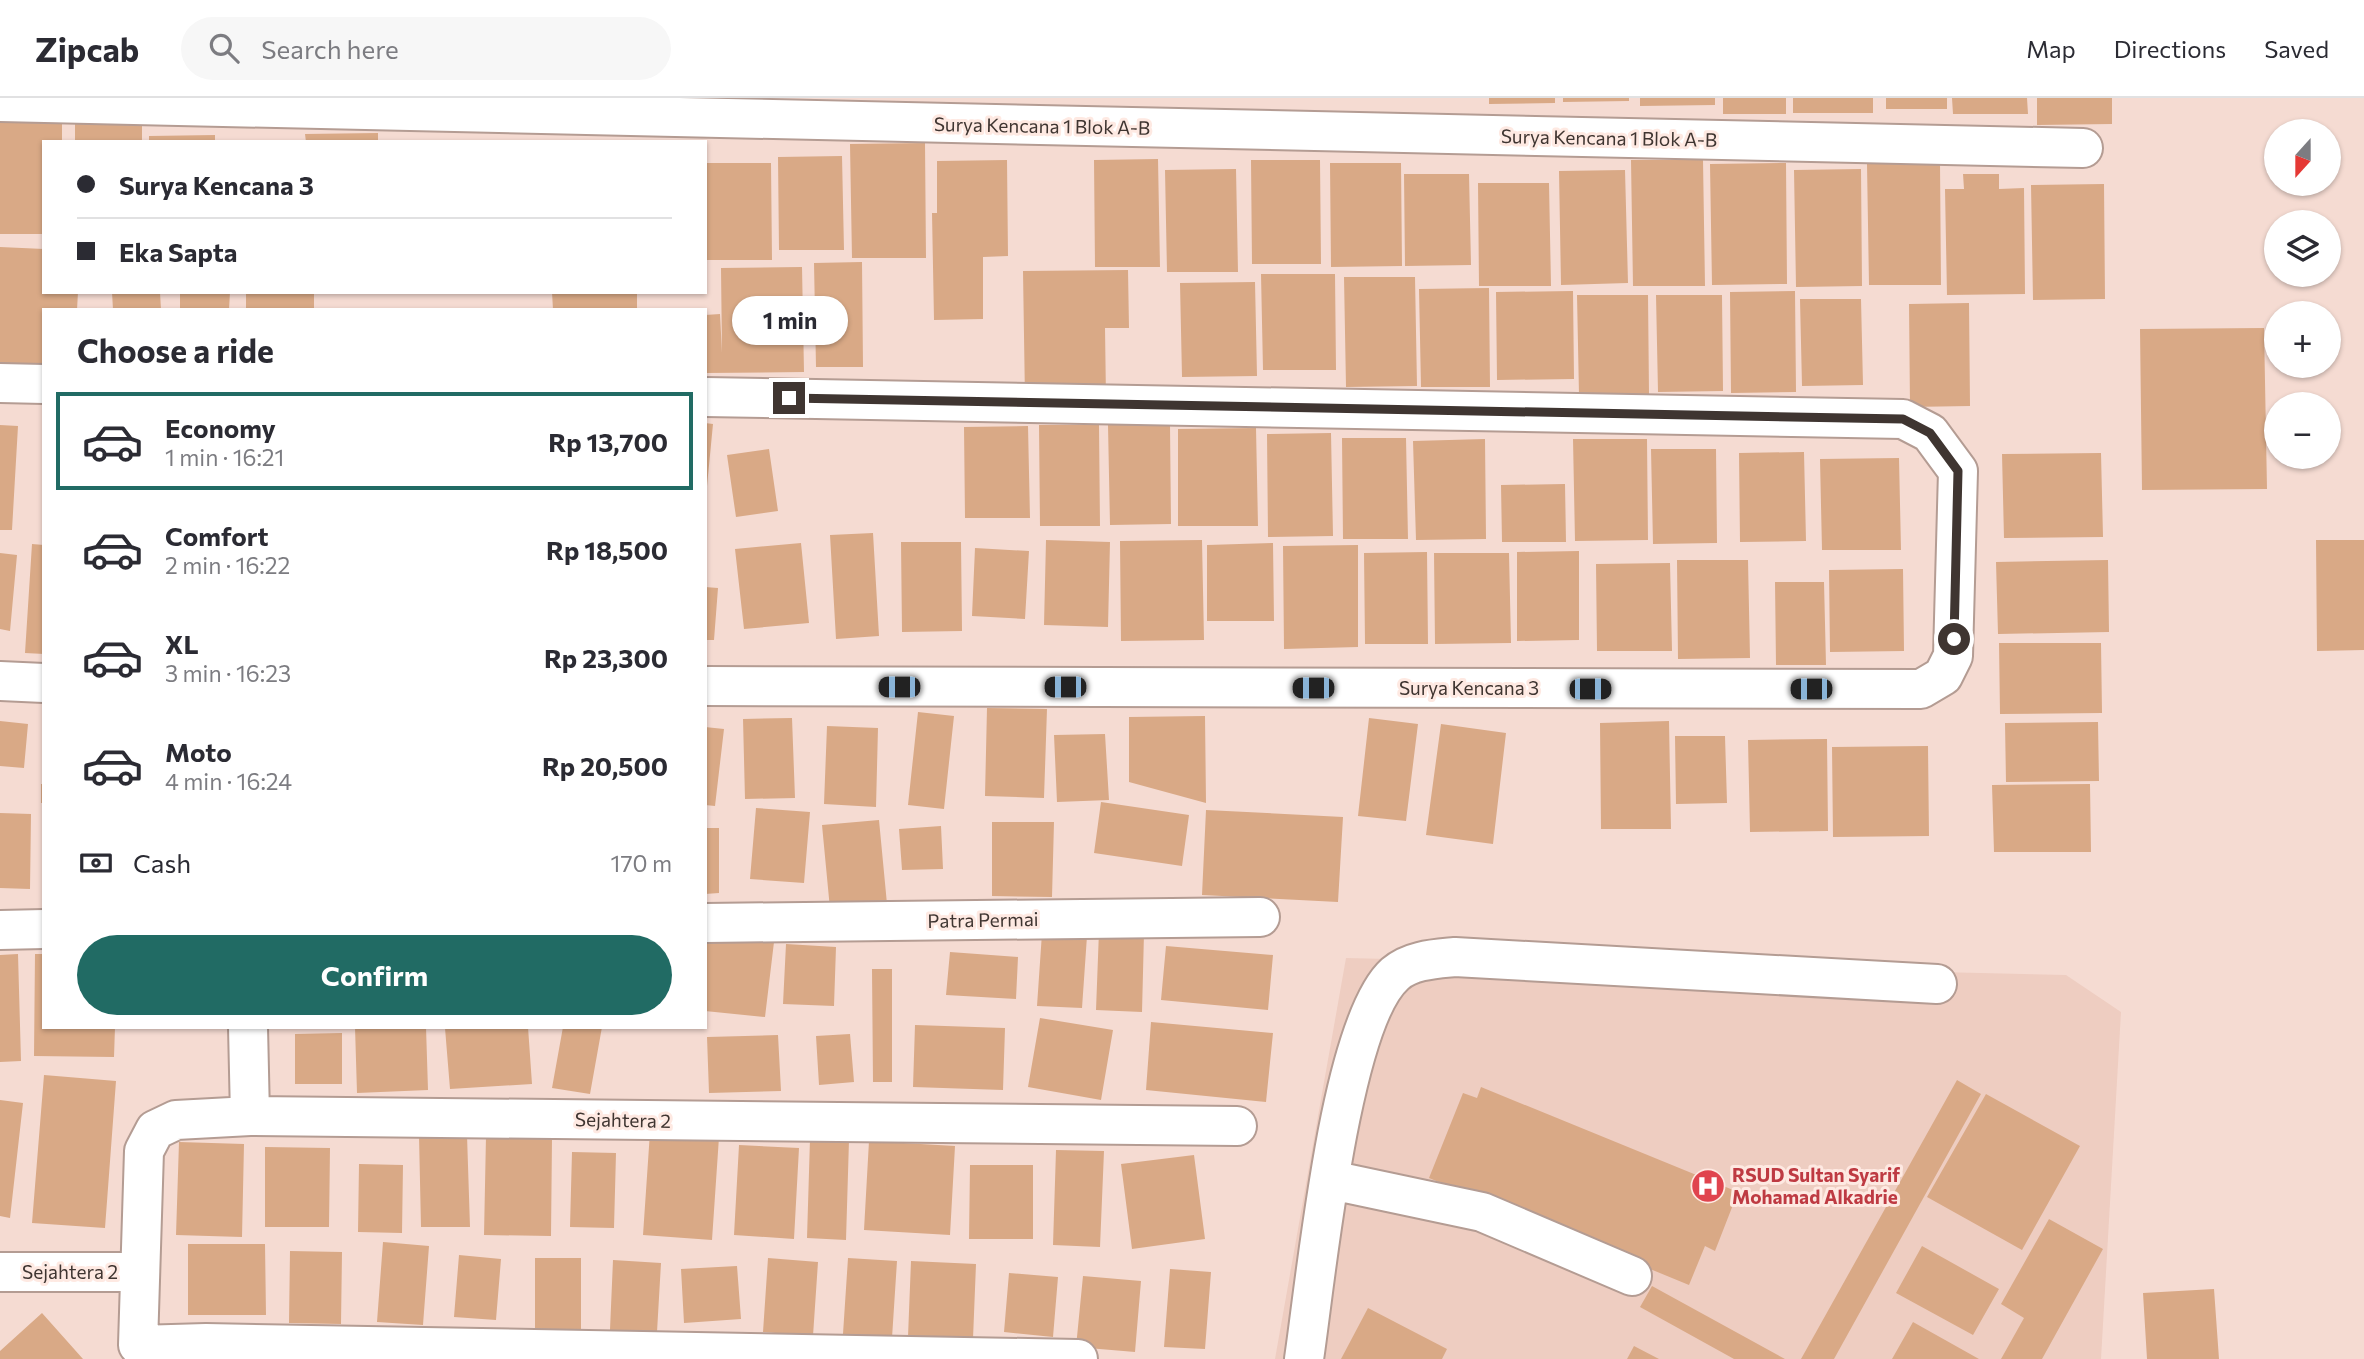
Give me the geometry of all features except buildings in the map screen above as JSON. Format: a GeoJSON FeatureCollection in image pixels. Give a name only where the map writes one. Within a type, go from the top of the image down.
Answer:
{"type":"FeatureCollection","features":[{"type":"Feature","properties":{"kind":"street","name":"Surya Kencana 1 Blok A-B"},"geometry":{"type":"LineString","coordinates":[[0,102],[819,109],[2083,148]]}},
{"type":"Feature","properties":{"kind":"street"},"geometry":{"type":"LineString","coordinates":[[0,383],[42,384]]}},
{"type":"Feature","properties":{"kind":"street","name":"Surya Kencana 3"},"geometry":{"type":"LineString","coordinates":[[707,397],[1903,419],[1930,433],[1958,471],[1953,656],[1943,676],[1921,689],[707,686]]}},
{"type":"Feature","properties":{"kind":"street"},"geometry":{"type":"LineString","coordinates":[[0,681],[42,683]]}},
{"type":"Feature","properties":{"kind":"street","name":"Patra Permai"},"geometry":{"type":"LineString","coordinates":[[707,923],[1260,917]]}},
{"type":"Feature","properties":{"kind":"street"},"geometry":{"type":"LineString","coordinates":[[0,930],[42,929]]}},
{"type":"Feature","properties":{"kind":"street"},"geometry":{"type":"LineString","coordinates":[[1304,1359],[1350,1069],[1365,1023],[1379,993],[1396,973],[1421,960],[1455,957],[1937,985]]}},
{"type":"Feature","properties":{"kind":"street"},"geometry":{"type":"LineString","coordinates":[[248,1029],[250,1116]]}},
{"type":"Feature","properties":{"kind":"street","name":"Sejahtera 2"},"geometry":{"type":"LineString","coordinates":[[1078,1359],[220,1343],[136,1352],[145,1151],[155,1130],[176,1120],[250,1116],[1237,1126]]}},
{"type":"Feature","properties":{"kind":"street"},"geometry":{"type":"LineString","coordinates":[[1331,1180],[1482,1212],[1632,1276]]}},
{"type":"Feature","properties":{"kind":"street","name":"Sejahtera 2"},"geometry":{"type":"LineString","coordinates":[[0,1272],[139,1272]]}},
{"type":"Feature","properties":{"kind":"shaded area","name":"RSUD Sultan Syarif Mohamad Alkadrie"},"geometry":{"type":"Polygon","coordinates":[[[1346,958],[2066,975],[2121,1012],[2101,1359],[1275,1359],[1346,958]]]}},
{"type":"Feature","properties":{"kind":"place","name":"RSUD Sultan Syarif Mohamad Alkadrie"},"geometry":{"type":"Point","coordinates":[1708,1186]}},
{"type":"Feature","properties":{"kind":"route"},"geometry":{"type":"LineString","coordinates":[[789,398],[1903,419],[1930,433],[1947,451],[1958,471],[1954,639]]}}]}
